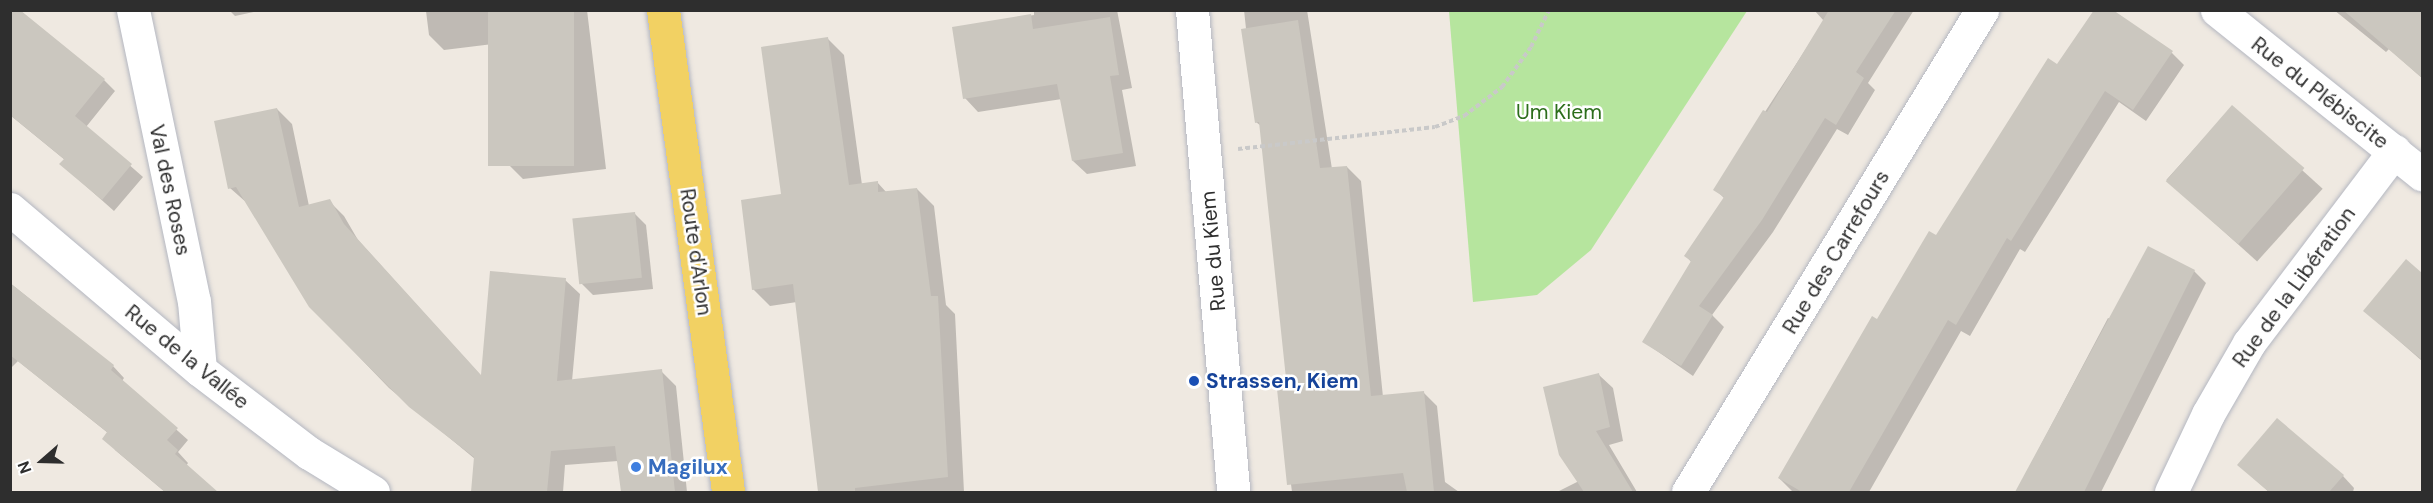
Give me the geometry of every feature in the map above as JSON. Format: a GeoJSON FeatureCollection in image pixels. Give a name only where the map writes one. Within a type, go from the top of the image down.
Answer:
{"type":"FeatureCollection","features":[{"type":"Feature","properties":{"kind":"main road","name":"Route d'Arlon"},"geometry":{"type":"LineString","coordinates":[[663,10],[728,492]]}},
{"type":"Feature","properties":{"kind":"street","name":"Val des Roses"},"geometry":{"type":"LineString","coordinates":[[133,10],[194,301],[200,370]]}},
{"type":"Feature","properties":{"kind":"street","name":"Rue du Kiem"},"geometry":{"type":"LineString","coordinates":[[1192,10],[1233,492]]}},
{"type":"Feature","properties":{"kind":"street","name":"Rue des Carrefours"},"geometry":{"type":"LineString","coordinates":[[1688,492],[1982,10]]}},
{"type":"Feature","properties":{"kind":"street","name":"Rue du Plébiscite"},"geometry":{"type":"LineString","coordinates":[[2217,10],[2422,174]]}},
{"type":"Feature","properties":{"kind":"street","name":"Rue de la Libération"},"geometry":{"type":"LineString","coordinates":[[2171,492],[2208,414],[2249,343],[2394,152]]}},
{"type":"Feature","properties":{"kind":"street","name":"Rue de la Vallée"},"geometry":{"type":"LineString","coordinates":[[10,209],[200,370],[309,453],[373,492]]}},
{"type":"Feature","properties":{"kind":"path"},"geometry":{"type":"LineString","coordinates":[[1205,153],[1435,127],[1464,116],[1502,87],[1531,47],[1549,10]]}},
{"type":"Feature","properties":{"kind":"green space","name":"Um Kiem"},"geometry":{"type":"Polygon","coordinates":[[[1449,11],[1747,11],[1591,250],[1537,295],[1473,302],[1449,11]]]}},
{"type":"Feature","properties":{"kind":"building"},"geometry":{"type":"Polygon","coordinates":[[[10,10],[20,10],[105,79],[75,116],[132,164],[102,200],[59,164],[64,159],[10,115],[10,10]]]}},
{"type":"Feature","properties":{"kind":"building"},"geometry":{"type":"Polygon","coordinates":[[[488,10],[574,10],[574,166],[488,166],[488,10]]]}},
{"type":"Feature","properties":{"kind":"building"},"geometry":{"type":"Polygon","coordinates":[[[1829,10],[1896,10],[1856,72],[1864,78],[1836,125],[1825,118],[1762,220],[1699,306],[1713,315],[1681,366],[1642,342],[1691,261],[1684,256],[1724,197],[1713,190],[1763,110],[1767,112],[1829,10]]]}},
{"type":"Feature","properties":{"kind":"building"},"geometry":{"type":"Polygon","coordinates":[[[2094,10],[2113,10],[2173,51],[2133,110],[2105,91],[2011,241],[2007,238],[1956,325],[1948,320],[1849,492],[1802,492],[1778,478],[1872,316],[1877,319],[1929,231],[1936,235],[2048,58],[2057,64],[2094,10]]]}},
{"type":"Feature","properties":{"kind":"building"},"geometry":{"type":"Polygon","coordinates":[[[2343,10],[2422,10],[2422,78],[2343,10]]]}},
{"type":"Feature","properties":{"kind":"building"},"geometry":{"type":"Polygon","coordinates":[[[1031,14],[1033,29],[1110,17],[1119,75],[1110,76],[1123,153],[1072,161],[1057,84],[963,99],[952,27],[1031,14]]]}},
{"type":"Feature","properties":{"kind":"building"},"geometry":{"type":"Polygon","coordinates":[[[1298,20],[1320,168],[1347,166],[1371,396],[1424,391],[1434,492],[1407,492],[1403,473],[1287,485],[1277,389],[1287,388],[1259,122],[1255,123],[1241,29],[1298,20]]]}},
{"type":"Feature","properties":{"kind":"building"},"geometry":{"type":"Polygon","coordinates":[[[828,37],[849,185],[878,181],[878,192],[917,188],[931,296],[938,296],[948,477],[855,488],[855,492],[818,492],[793,284],[752,290],[741,200],[781,194],[761,47],[828,37]]]}},
{"type":"Feature","properties":{"kind":"building"},"geometry":{"type":"Polygon","coordinates":[[[2232,105],[2304,168],[2238,244],[2166,181],[2232,105]]]}},
{"type":"Feature","properties":{"kind":"building"},"geometry":{"type":"Polygon","coordinates":[[[277,108],[299,207],[330,199],[344,224],[481,375],[490,271],[566,278],[557,381],[662,369],[675,492],[621,492],[615,446],[551,451],[547,492],[471,492],[474,457],[409,407],[309,307],[236,187],[228,189],[214,121],[277,108]]]}},
{"type":"Feature","properties":{"kind":"building"},"geometry":{"type":"Polygon","coordinates":[[[635,212],[642,278],[579,284],[572,219],[635,212]]]}},
{"type":"Feature","properties":{"kind":"building"},"geometry":{"type":"Polygon","coordinates":[[[2148,246],[2195,270],[2084,492],[2015,492],[2148,246]]]}},
{"type":"Feature","properties":{"kind":"building"},"geometry":{"type":"Polygon","coordinates":[[[2406,259],[2422,273],[2422,360],[2363,311],[2406,259]]]}},
{"type":"Feature","properties":{"kind":"building"},"geometry":{"type":"Polygon","coordinates":[[[10,283],[114,365],[111,370],[178,428],[167,440],[178,450],[175,454],[218,492],[165,492],[102,439],[107,432],[10,355],[10,283]]]}},
{"type":"Feature","properties":{"kind":"building"},"geometry":{"type":"Polygon","coordinates":[[[1599,373],[1610,427],[1596,431],[1633,492],[1584,492],[1559,455],[1543,387],[1599,373]]]}},
{"type":"Feature","properties":{"kind":"building"},"geometry":{"type":"Polygon","coordinates":[[[2277,418],[2344,475],[2329,492],[2269,492],[2237,465],[2277,418]]]}},
{"type":"Feature","properties":{"kind":"place","name":"Strassen, Kiem"},"geometry":{"type":"Point","coordinates":[1194,381]}},
{"type":"Feature","properties":{"kind":"place","name":"Magilux"},"geometry":{"type":"Point","coordinates":[636,467]}}]}
